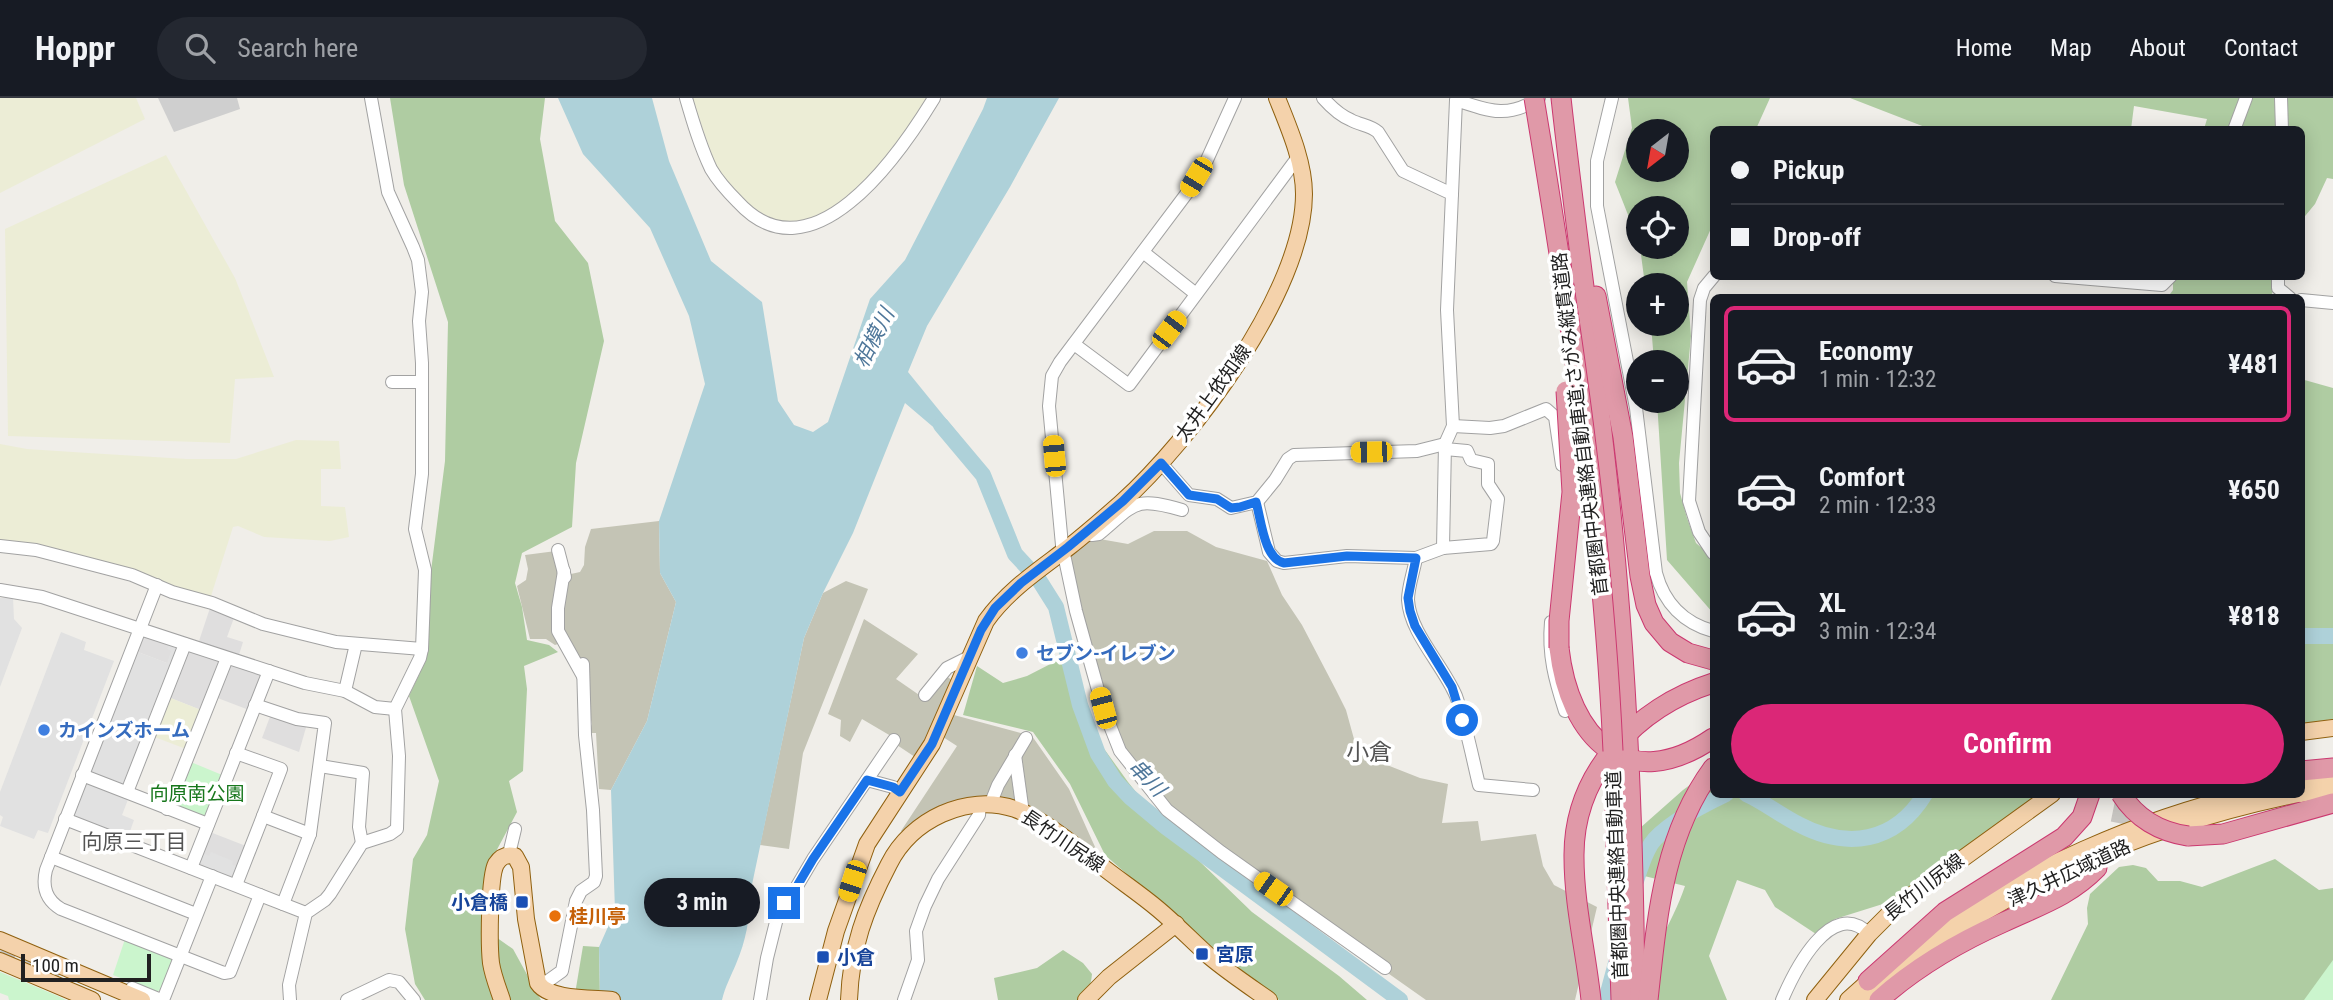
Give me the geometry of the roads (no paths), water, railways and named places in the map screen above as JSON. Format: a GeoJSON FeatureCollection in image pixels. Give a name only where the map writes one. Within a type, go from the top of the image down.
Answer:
{"type":"FeatureCollection","features":[{"type":"Feature","properties":{"kind":"highway"},"geometry":{"type":"LineString","coordinates":[[1529,98],[1529,116],[1545,212],[1569,421],[1572,492],[1559,634],[1564,680],[1573,706],[1591,734],[1605,748],[1625,758],[1643,762],[1673,759],[1710,740]]}},
{"type":"Feature","properties":{"kind":"highway","name":"首都圏中央連絡自動車道;さがみ縦貫道路"},"geometry":{"type":"LineString","coordinates":[[1536,98],[1563,271],[1590,475],[1620,751]]}},
{"type":"Feature","properties":{"kind":"highway","name":"首都圏中央連絡自動車道;さがみ縦貫道路"},"geometry":{"type":"LineString","coordinates":[[1561,98],[1615,558],[1620,751]]}},
{"type":"Feature","properties":{"kind":"highway"},"geometry":{"type":"LineString","coordinates":[[1564,123],[1623,437],[1646,605],[1654,623],[1671,642],[1688,653],[1710,659]]}},
{"type":"Feature","properties":{"kind":"highway"},"geometry":{"type":"LineString","coordinates":[[1591,1000],[1574,882],[1574,848],[1578,822],[1588,790],[1605,760],[1629,731],[1671,700],[1710,684]]}},
{"type":"Feature","properties":{"kind":"highway","name":"首都圏中央連絡自動車道"},"geometry":{"type":"LineString","coordinates":[[1620,751],[1621,1000]]}},
{"type":"Feature","properties":{"kind":"highway","name":"首都圏中央連絡自動車道"},"geometry":{"type":"LineString","coordinates":[[1620,751],[1636,1000]]}},
{"type":"Feature","properties":{"kind":"highway"},"geometry":{"type":"LineString","coordinates":[[2305,771],[2333,768]]}},
{"type":"Feature","properties":{"kind":"highway"},"geometry":{"type":"LineString","coordinates":[[1648,1000],[1661,893],[1669,860],[1689,806],[1710,773]]}},
{"type":"Feature","properties":{"kind":"highway"},"geometry":{"type":"LineString","coordinates":[[1866,991],[1945,912],[2064,837],[2082,817],[2089,798]]}},
{"type":"Feature","properties":{"kind":"highway"},"geometry":{"type":"LineString","coordinates":[[2124,798],[2135,812],[2151,824],[2167,832],[2188,836],[2223,834],[2333,803]]}},
{"type":"Feature","properties":{"kind":"highway"},"geometry":{"type":"LineString","coordinates":[[1879,1000],[1950,949],[2005,921],[2056,900],[2097,868]]}},
{"type":"Feature","properties":{"kind":"main road","name":"太井上依知線"},"geometry":{"type":"LineString","coordinates":[[818,1000],[836,931],[859,862],[877,827],[932,744],[986,621],[995,608],[1021,583],[1086,533],[1161,463],[1220,390],[1272,303],[1287,268],[1303,214],[1304,194],[1298,157],[1277,98]]}},
{"type":"Feature","properties":{"kind":"main road"},"geometry":{"type":"LineString","coordinates":[[2305,732],[2333,728]]}},
{"type":"Feature","properties":{"kind":"main road"},"geometry":{"type":"LineString","coordinates":[[2305,781],[2333,777]]}},
{"type":"Feature","properties":{"kind":"main road","name":"津久井広域道路"},"geometry":{"type":"LineString","coordinates":[[2305,793],[2333,788]]}},
{"type":"Feature","properties":{"kind":"main road","name":"長竹川尻線"},"geometry":{"type":"LineString","coordinates":[[1815,1000],[1868,934],[1906,899],[2046,798]]}},
{"type":"Feature","properties":{"kind":"main road","name":"津久井広域道路"},"geometry":{"type":"LineString","coordinates":[[1866,991],[1914,944],[1996,894],[2065,858],[2137,828],[2234,798]]}},
{"type":"Feature","properties":{"kind":"main road","name":"津久井広域道路"},"geometry":{"type":"LineString","coordinates":[[1848,1000],[1866,991],[1938,942],[2037,884],[2090,860],[2180,826],[2282,798]]}},
{"type":"Feature","properties":{"kind":"main road","name":"長竹川尻線"},"geometry":{"type":"LineString","coordinates":[[849,1000],[852,960],[860,928],[895,854],[911,834],[934,817],[958,808],[985,805],[1023,813],[1080,850],[1176,924],[1221,966],[1269,1000]]}},
{"type":"Feature","properties":{"kind":"main road"},"geometry":{"type":"LineString","coordinates":[[502,1000],[491,961],[491,904],[495,866],[503,856],[509,854],[520,860],[526,919],[538,983],[551,995],[612,1000]]}},
{"type":"Feature","properties":{"kind":"main road"},"geometry":{"type":"LineString","coordinates":[[1086,1000],[1108,977],[1176,924]]}},
{"type":"Feature","properties":{"kind":"main road"},"geometry":{"type":"LineString","coordinates":[[0,940],[142,1000]]}},
{"type":"Feature","properties":{"kind":"main road"},"geometry":{"type":"LineString","coordinates":[[0,961],[117,1000]]}},
{"type":"Feature","properties":{"kind":"main road"},"geometry":{"type":"LineString","coordinates":[[68,984],[92,1000]]}},
{"type":"Feature","properties":{"kind":"street"},"geometry":{"type":"LineString","coordinates":[[290,1000],[289,985],[306,913],[325,901],[362,843],[397,829],[399,756],[395,709],[422,649],[425,570],[415,529],[422,474],[422,363],[419,321],[422,292],[418,260],[388,192],[371,98]]}},
{"type":"Feature","properties":{"kind":"street"},"geometry":{"type":"LineString","coordinates":[[686,98],[703,148],[717,178],[752,216],[771,226],[786,229],[804,228],[821,222],[864,188],[911,135],[934,98]]}},
{"type":"Feature","properties":{"kind":"street"},"geometry":{"type":"LineString","coordinates":[[1235,98],[1206,162],[1187,193],[1052,376],[1049,406],[1062,552],[1103,708],[1120,751],[1136,774],[1167,810],[1181,821],[1385,968]]}},
{"type":"Feature","properties":{"kind":"street"},"geometry":{"type":"LineString","coordinates":[[1323,98],[1332,108],[1352,121],[1372,127],[1378,132],[1403,171],[1452,194]]}},
{"type":"Feature","properties":{"kind":"street"},"geometry":{"type":"LineString","coordinates":[[1443,548],[1445,447],[1453,425],[1447,310],[1452,194],[1452,99],[1489,111],[1503,112],[1525,107],[1536,98]]}},
{"type":"Feature","properties":{"kind":"street"},"geometry":{"type":"LineString","coordinates":[[1612,98],[1599,150],[1597,206],[1634,398],[1656,573],[1661,590],[1681,615],[1710,630]]}},
{"type":"Feature","properties":{"kind":"street"},"geometry":{"type":"LineString","coordinates":[[2236,126],[2246,98]]}},
{"type":"Feature","properties":{"kind":"street"},"geometry":{"type":"LineString","coordinates":[[2281,98],[2282,126]]}},
{"type":"Feature","properties":{"kind":"street"},"geometry":{"type":"LineString","coordinates":[[1074,344],[1129,385],[1298,157]]}},
{"type":"Feature","properties":{"kind":"street"},"geometry":{"type":"LineString","coordinates":[[1143,252],[1196,294]]}},
{"type":"Feature","properties":{"kind":"street"},"geometry":{"type":"LineString","coordinates":[[1710,549],[1694,521],[1688,488],[1700,300],[1704,288],[1711,280]]}},
{"type":"Feature","properties":{"kind":"street"},"geometry":{"type":"LineString","coordinates":[[2103,280],[2162,285],[2167,280]]}},
{"type":"Feature","properties":{"kind":"street"},"geometry":{"type":"LineString","coordinates":[[2305,300],[2333,303]]}},
{"type":"Feature","properties":{"kind":"street"},"geometry":{"type":"LineString","coordinates":[[392,382],[421,382]]}},
{"type":"Feature","properties":{"kind":"street"},"geometry":{"type":"LineString","coordinates":[[1453,425],[1490,428],[1504,426],[1546,409],[1555,417],[1563,470],[1562,511],[1549,646],[1565,711]]}},
{"type":"Feature","properties":{"kind":"street"},"geometry":{"type":"LineString","coordinates":[[1161,463],[1189,495],[1217,499],[1231,508],[1256,502],[1275,480],[1288,459],[1294,455],[1417,451],[1445,447],[1467,451],[1471,460],[1488,464],[1488,484],[1497,499],[1491,544],[1443,548],[1416,558],[1347,556],[1284,563],[1277,561],[1269,552],[1256,502]]}},
{"type":"Feature","properties":{"kind":"street"},"geometry":{"type":"LineString","coordinates":[[1086,533],[1099,534],[1132,507],[1147,501],[1182,510]]}},
{"type":"Feature","properties":{"kind":"street"},"geometry":{"type":"LineString","coordinates":[[0,546],[36,550],[132,575],[263,624],[336,642],[422,649]]}},
{"type":"Feature","properties":{"kind":"street"},"geometry":{"type":"LineString","coordinates":[[558,550],[565,577],[558,608],[558,631],[584,679]]}},
{"type":"Feature","properties":{"kind":"street"},"geometry":{"type":"LineString","coordinates":[[1416,558],[1408,598],[1410,611],[1415,626],[1457,699],[1479,785],[1533,790]]}},
{"type":"Feature","properties":{"kind":"street"},"geometry":{"type":"LineString","coordinates":[[156,585],[46,870],[44,886],[48,897],[57,906],[224,973],[230,972],[260,895]]}},
{"type":"Feature","properties":{"kind":"street"},"geometry":{"type":"LineString","coordinates":[[0,590],[42,597],[305,683],[345,691],[375,706],[395,709]]}},
{"type":"Feature","properties":{"kind":"street"},"geometry":{"type":"LineString","coordinates":[[127,792],[185,644]]}},
{"type":"Feature","properties":{"kind":"street"},"geometry":{"type":"LineString","coordinates":[[345,691],[356,644]]}},
{"type":"Feature","properties":{"kind":"street"},"geometry":{"type":"LineString","coordinates":[[925,695],[947,668],[968,657]]}},
{"type":"Feature","properties":{"kind":"street"},"geometry":{"type":"LineString","coordinates":[[167,808],[227,658]]}},
{"type":"Feature","properties":{"kind":"street"},"geometry":{"type":"LineString","coordinates":[[538,983],[548,981],[562,971],[576,901],[581,891],[594,882],[596,876],[593,810],[585,735],[583,664]]}},
{"type":"Feature","properties":{"kind":"street"},"geometry":{"type":"LineString","coordinates":[[191,868],[269,671]]}},
{"type":"Feature","properties":{"kind":"street"},"geometry":{"type":"LineString","coordinates":[[255,705],[297,719],[325,723],[310,834],[283,904]]}},
{"type":"Feature","properties":{"kind":"street"},"geometry":{"type":"LineString","coordinates":[[904,1000],[918,960],[916,931],[925,906],[938,879],[1026,738]]}},
{"type":"Feature","properties":{"kind":"street"},"geometry":{"type":"LineString","coordinates":[[760,1000],[779,909],[790,898],[813,859],[894,740]]}},
{"type":"Feature","properties":{"kind":"street"},"geometry":{"type":"LineString","coordinates":[[236,753],[281,769],[236,886]]}},
{"type":"Feature","properties":{"kind":"street"},"geometry":{"type":"LineString","coordinates":[[1015,755],[1023,813]]}},
{"type":"Feature","properties":{"kind":"street"},"geometry":{"type":"LineString","coordinates":[[320,766],[363,773],[359,827],[362,843]]}},
{"type":"Feature","properties":{"kind":"street"},"geometry":{"type":"LineString","coordinates":[[82,775],[208,824]]}},
{"type":"Feature","properties":{"kind":"street"},"geometry":{"type":"LineString","coordinates":[[867,780],[893,787],[900,792]]}},
{"type":"Feature","properties":{"kind":"street"},"geometry":{"type":"LineString","coordinates":[[263,816],[310,834]]}},
{"type":"Feature","properties":{"kind":"street"},"geometry":{"type":"LineString","coordinates":[[65,819],[306,913]]}},
{"type":"Feature","properties":{"kind":"street"},"geometry":{"type":"LineString","coordinates":[[509,854],[514,829]]}},
{"type":"Feature","properties":{"kind":"street"},"geometry":{"type":"LineString","coordinates":[[51,857],[196,914]]}},
{"type":"Feature","properties":{"kind":"street"},"geometry":{"type":"LineString","coordinates":[[46,959],[86,969],[162,1000],[212,876]]}},
{"type":"Feature","properties":{"kind":"street"},"geometry":{"type":"LineString","coordinates":[[1782,1000],[1798,964],[1819,939],[1848,922],[1861,926],[1868,934]]}},
{"type":"Feature","properties":{"kind":"street"},"geometry":{"type":"LineString","coordinates":[[347,1000],[389,980],[399,982],[414,1000]]}},
{"type":"Feature","properties":{"kind":"street"},"geometry":{"type":"LineString","coordinates":[[68,984],[84,1000]]}},
{"type":"Feature","properties":{"kind":"water","name":"相模川"},"geometry":{"type":"Polygon","coordinates":[[[558,98],[652,98],[669,161],[711,261],[762,302],[778,401],[794,425],[813,432],[828,422],[870,299],[905,260],[987,98],[1059,98],[1010,187],[927,326],[908,372],[960,436],[952,443],[905,403],[853,533],[804,638],[750,894],[745,938],[722,1000],[600,1000],[599,947],[615,911],[611,790],[647,721],[676,602],[660,573],[659,521],[705,384],[689,316],[650,228],[583,154],[558,98]]]}},
{"type":"Feature","properties":{"kind":"waterway","name":"串川"},"geometry":{"type":"LineString","coordinates":[[941,425],[983,475],[1015,554],[1039,580],[1056,607],[1080,705],[1098,754],[1115,781],[1166,827],[1400,1000]]}},
{"type":"Feature","properties":{"kind":"waterway","name":"串川"},"geometry":{"type":"LineString","coordinates":[[2305,636],[2333,636]]}},
{"type":"Feature","properties":{"kind":"waterway","name":"串川"},"geometry":{"type":"LineString","coordinates":[[1636,881],[1646,853],[1657,837],[1718,798]]}},
{"type":"Feature","properties":{"kind":"waterway","name":"串川"},"geometry":{"type":"LineString","coordinates":[[1753,798],[1816,832],[1852,839],[1885,832],[1899,823],[1922,798]]}},
{"type":"Feature","properties":{"kind":"waterway","name":"串川"},"geometry":{"type":"LineString","coordinates":[[1606,1000],[1616,963]]}},
{"type":"Feature","properties":{"kind":"tunnel"},"geometry":{"type":"LineString","coordinates":[[2109,850],[2119,829],[2125,798]]}},
{"type":"Feature","properties":{"kind":"tunnel"},"geometry":{"type":"LineString","coordinates":[[0,951],[72,981]]}},
{"type":"Feature","properties":{"kind":"place","name":"セブン-イレブン"},"geometry":{"type":"Point","coordinates":[1022,653]}},
{"type":"Feature","properties":{"kind":"place","name":"カインズホーム"},"geometry":{"type":"Point","coordinates":[44,730]}},
{"type":"Feature","properties":{"kind":"place","name":"小倉橋"},"geometry":{"type":"Point","coordinates":[522,902]}},
{"type":"Feature","properties":{"kind":"place","name":"桂川亭"},"geometry":{"type":"Point","coordinates":[555,916]}},
{"type":"Feature","properties":{"kind":"place","name":"宮原"},"geometry":{"type":"Point","coordinates":[1202,954]}},
{"type":"Feature","properties":{"kind":"place","name":"小倉"},"geometry":{"type":"Point","coordinates":[823,957]}},
{"type":"Feature","properties":{"kind":"district","name":"小倉"},"geometry":{"type":"Point","coordinates":[1369,752]}},
{"type":"Feature","properties":{"kind":"district","name":"向原三丁目"},"geometry":{"type":"Point","coordinates":[134,842]}},
{"type":"Feature","properties":{"kind":"park label","name":"向原南公園"},"geometry":{"type":"Point","coordinates":[197,793]}}]}
